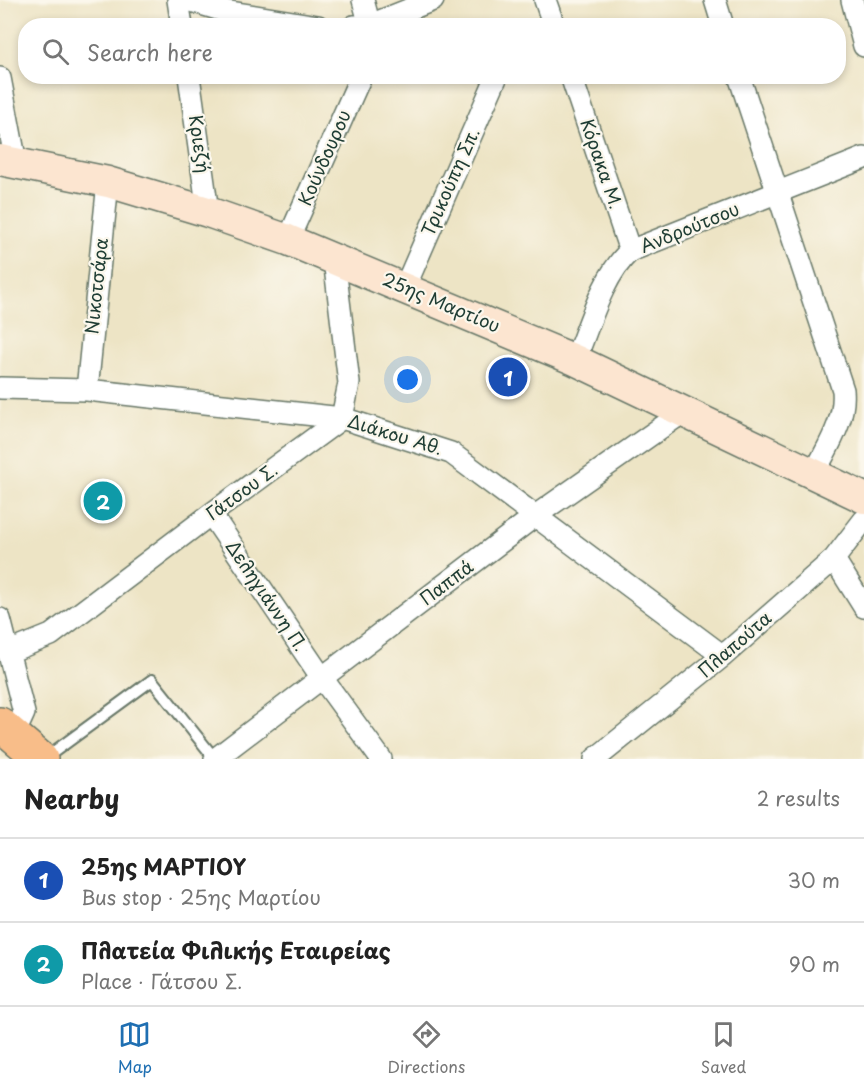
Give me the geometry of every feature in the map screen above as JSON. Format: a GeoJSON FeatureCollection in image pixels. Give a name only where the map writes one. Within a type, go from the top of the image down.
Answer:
{"type":"FeatureCollection","features":[{"type":"Feature","properties":{"kind":"main road","name":"25ης Μαρτίου"},"geometry":{"type":"LineString","coordinates":[[8,161],[108,182],[208,212],[288,240],[575,360],[864,498]]}},
{"type":"Feature","properties":{"kind":"main road"},"geometry":{"type":"LineString","coordinates":[[7,729],[42,759]]}},
{"type":"Feature","properties":{"kind":"street"},"geometry":{"type":"LineString","coordinates":[[178,0],[181,18]]}},
{"type":"Feature","properties":{"kind":"street"},"geometry":{"type":"LineString","coordinates":[[188,0],[224,10],[271,18]]}},
{"type":"Feature","properties":{"kind":"street"},"geometry":{"type":"LineString","coordinates":[[363,0],[368,18]]}},
{"type":"Feature","properties":{"kind":"street"},"geometry":{"type":"LineString","coordinates":[[388,18],[433,0]]}},
{"type":"Feature","properties":{"kind":"street"},"geometry":{"type":"LineString","coordinates":[[546,0],[552,18]]}},
{"type":"Feature","properties":{"kind":"street"},"geometry":{"type":"LineString","coordinates":[[715,0],[721,18]]}},
{"type":"Feature","properties":{"kind":"street"},"geometry":{"type":"LineString","coordinates":[[852,0],[864,46]]}},
{"type":"Feature","properties":{"kind":"street"},"geometry":{"type":"LineString","coordinates":[[0,78],[8,161]]}},
{"type":"Feature","properties":{"kind":"street","name":"Κριεζή"},"geometry":{"type":"LineString","coordinates":[[190,84],[208,212]]}},
{"type":"Feature","properties":{"kind":"street","name":"Κούνδουρου"},"geometry":{"type":"LineString","coordinates":[[288,240],[357,84]]}},
{"type":"Feature","properties":{"kind":"street","name":"Τρικούπη Σπ."},"geometry":{"type":"LineString","coordinates":[[405,287],[494,84]]}},
{"type":"Feature","properties":{"kind":"street","name":"Κόρακα Μ."},"geometry":{"type":"LineString","coordinates":[[574,84],[630,251]]}},
{"type":"Feature","properties":{"kind":"street"},"geometry":{"type":"LineString","coordinates":[[742,84],[843,390],[842,418],[814,474]]}},
{"type":"Feature","properties":{"kind":"street","name":"Ανδρούτσου"},"geometry":{"type":"LineString","coordinates":[[575,360],[611,273],[630,251],[864,158]]}},
{"type":"Feature","properties":{"kind":"street","name":"Νικοτσάρα"},"geometry":{"type":"LineString","coordinates":[[87,390],[108,182]]}},
{"type":"Feature","properties":{"kind":"street"},"geometry":{"type":"LineString","coordinates":[[334,259],[349,383],[342,418]]}},
{"type":"Feature","properties":{"kind":"street","name":"Διάκου Αθ."},"geometry":{"type":"LineString","coordinates":[[0,388],[87,390],[342,418],[451,453],[723,656]]}},
{"type":"Feature","properties":{"kind":"street","name":"Παππά"},"geometry":{"type":"LineString","coordinates":[[215,759],[535,516],[682,413]]}},
{"type":"Feature","properties":{"kind":"street","name":"Γάτσου Σ."},"geometry":{"type":"LineString","coordinates":[[9,652],[51,635],[342,418]]}},
{"type":"Feature","properties":{"kind":"street","name":"Δεληγιάννη Π."},"geometry":{"type":"LineString","coordinates":[[211,514],[322,678],[381,759]]}},
{"type":"Feature","properties":{"kind":"street","name":"Πλαπούτα"},"geometry":{"type":"LineString","coordinates":[[604,756],[834,559],[864,520]]}},
{"type":"Feature","properties":{"kind":"street"},"geometry":{"type":"LineString","coordinates":[[834,559],[864,607]]}},
{"type":"Feature","properties":{"kind":"street"},"geometry":{"type":"LineString","coordinates":[[0,619],[24,713],[7,729]]}},
{"type":"Feature","properties":{"kind":"lane"},"geometry":{"type":"LineString","coordinates":[[42,759],[152,680],[215,759]]}},
{"type":"Feature","properties":{"kind":"place","name":"25ης ΜΑΡΤΙΟΥ"},"geometry":{"type":"Point","coordinates":[508,377]}},
{"type":"Feature","properties":{"kind":"place","name":"Πλατεία Φιλικής Εταιρείας"},"geometry":{"type":"Point","coordinates":[103,501]}}]}
